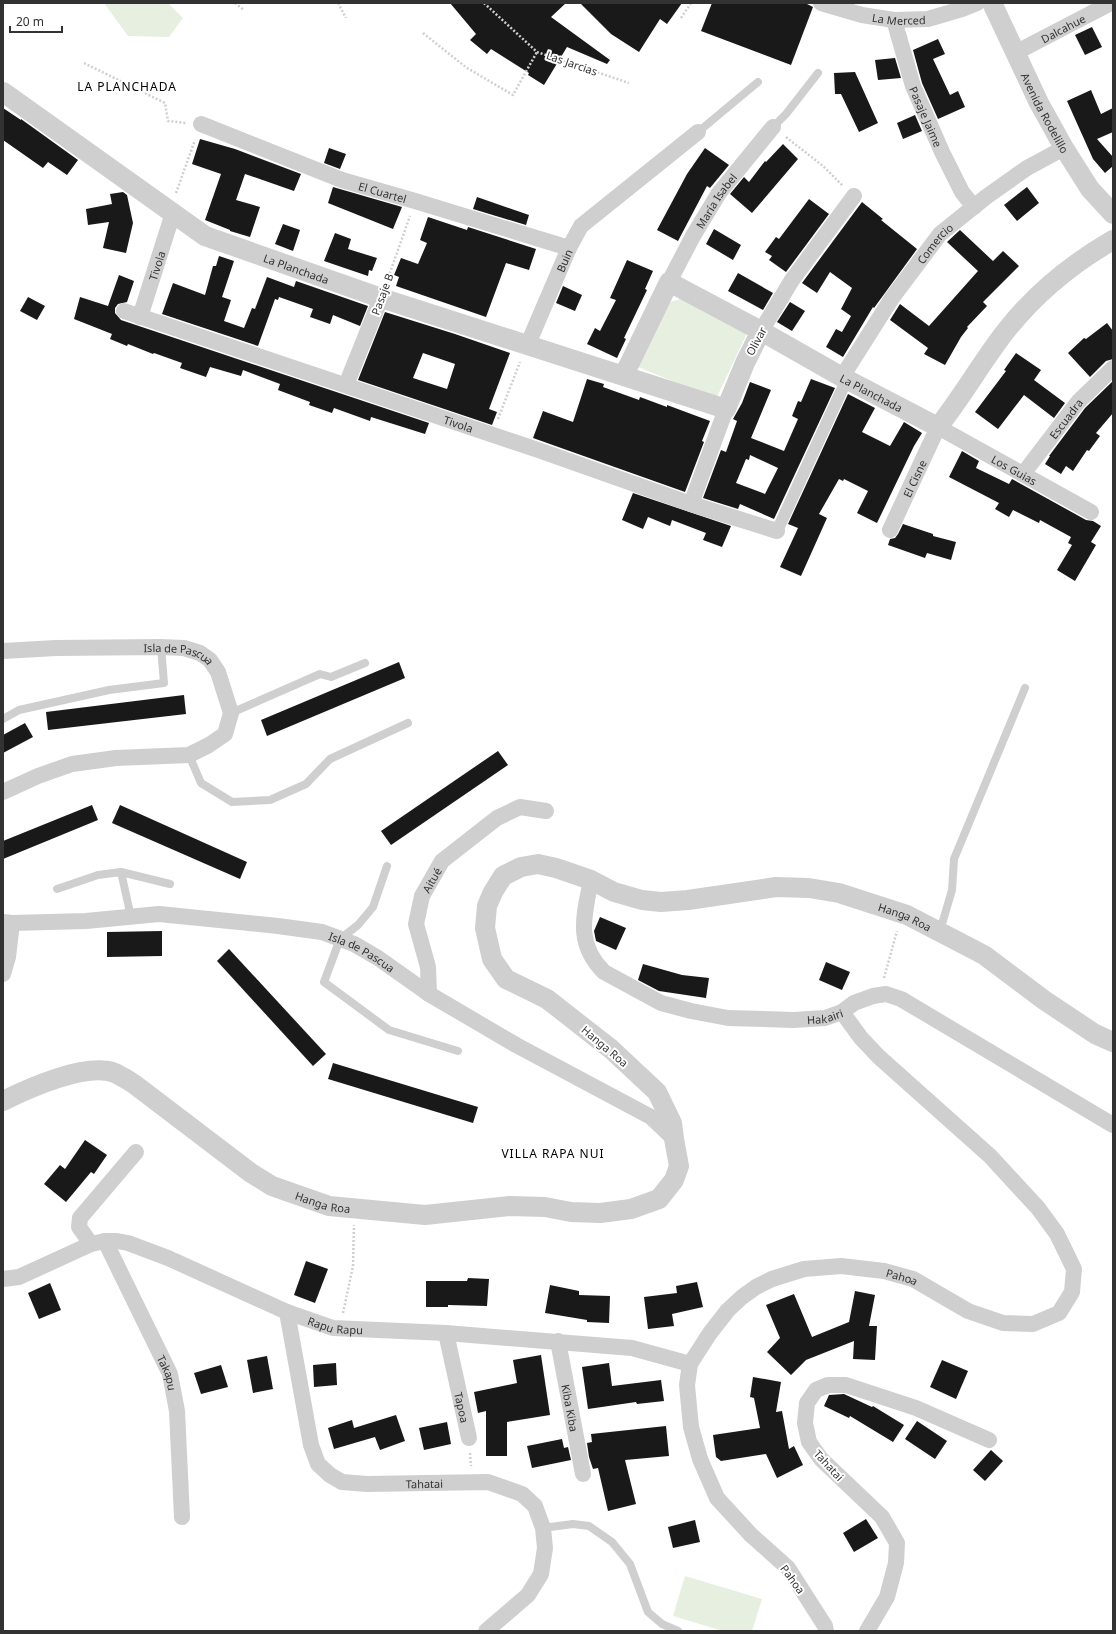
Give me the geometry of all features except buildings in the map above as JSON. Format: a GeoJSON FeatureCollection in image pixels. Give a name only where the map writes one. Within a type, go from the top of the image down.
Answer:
{"type":"FeatureCollection","features":[{"type":"Feature","properties":{"kind":"street","name":"La Merced"},"geometry":{"type":"LineString","coordinates":[[821,3],[862,15],[894,20],[928,19],[977,3]]}},
{"type":"Feature","properties":{"kind":"street","name":"Avenida Rodelillo"},"geometry":{"type":"LineString","coordinates":[[992,3],[1039,103],[1064,148],[1090,189],[1113,214]]}},
{"type":"Feature","properties":{"kind":"street","name":"Dalcahue"},"geometry":{"type":"LineString","coordinates":[[1015,53],[1111,3]]}},
{"type":"Feature","properties":{"kind":"street","name":"Pasaje Jaime"},"geometry":{"type":"LineString","coordinates":[[894,20],[912,86],[962,192],[974,207]]}},
{"type":"Feature","properties":{"kind":"street","name":"La Planchada"},"geometry":{"type":"LineString","coordinates":[[3,92],[205,236],[381,298],[528,344],[726,409]]}},
{"type":"Feature","properties":{"kind":"street","name":"El Cuartel"},"geometry":{"type":"LineString","coordinates":[[201,124],[342,180],[415,200],[568,248]]}},
{"type":"Feature","properties":{"kind":"street","name":"María Isabel"},"geometry":{"type":"LineString","coordinates":[[669,282],[693,236],[719,193],[773,127]]}},
{"type":"Feature","properties":{"kind":"street","name":"Buin"},"geometry":{"type":"LineString","coordinates":[[528,344],[568,248],[581,226],[698,132]]}},
{"type":"Feature","properties":{"kind":"street","name":"Comercio"},"geometry":{"type":"LineString","coordinates":[[777,531],[845,378],[892,298],[940,234],[1027,168],[1064,148]]}},
{"type":"Feature","properties":{"kind":"street","name":"Olivar"},"geometry":{"type":"LineString","coordinates":[[692,504],[744,363],[761,331],[792,280],[854,196]]}},
{"type":"Feature","properties":{"kind":"street","name":"Tivola"},"geometry":{"type":"LineString","coordinates":[[140,317],[172,212]]}},
{"type":"Feature","properties":{"kind":"street"},"geometry":{"type":"LineString","coordinates":[[938,427],[1005,332],[1039,294],[1094,251],[1113,240]]}},
{"type":"Feature","properties":{"kind":"street","name":"La Planchada"},"geometry":{"type":"LineString","coordinates":[[669,282],[938,427]]}},
{"type":"Feature","properties":{"kind":"street"},"geometry":{"type":"LineString","coordinates":[[624,375],[669,282]]}},
{"type":"Feature","properties":{"kind":"street","name":"Pasaje B"},"geometry":{"type":"LineString","coordinates":[[346,386],[381,298]]}},
{"type":"Feature","properties":{"kind":"street","name":"Tivola"},"geometry":{"type":"LineString","coordinates":[[124,311],[492,434],[692,504],[777,531]]}},
{"type":"Feature","properties":{"kind":"street","name":"Escuadra"},"geometry":{"type":"LineString","coordinates":[[1023,474],[1078,402],[1113,368]]}},
{"type":"Feature","properties":{"kind":"street","name":"Los Guias"},"geometry":{"type":"LineString","coordinates":[[938,427],[1091,512]]}},
{"type":"Feature","properties":{"kind":"street","name":"El Cisne"},"geometry":{"type":"LineString","coordinates":[[890,530],[938,427]]}},
{"type":"Feature","properties":{"kind":"street","name":"Isla de Pascua"},"geometry":{"type":"LineString","coordinates":[[3,651],[56,648],[161,646],[184,648],[200,652],[210,660],[218,672],[231,713]]}},
{"type":"Feature","properties":{"kind":"street"},"geometry":{"type":"LineString","coordinates":[[3,792],[38,776],[72,764],[116,758],[189,755],[209,745],[225,734],[231,713]]}},
{"type":"Feature","properties":{"kind":"street","name":"Aitué"},"geometry":{"type":"LineString","coordinates":[[429,994],[428,967],[416,924],[422,896],[442,861],[497,818],[520,807],[546,811]]}},
{"type":"Feature","properties":{"kind":"street","name":"Hanga Roa"},"geometry":{"type":"LineString","coordinates":[[3,1101],[22,1092],[68,1075],[94,1070],[114,1073],[134,1084],[251,1173],[272,1186],[329,1206],[425,1215],[510,1206],[545,1207],[571,1212],[600,1213],[631,1209],[659,1199],[674,1180],[679,1166],[672,1123],[656,1092],[612,1049],[547,999],[506,979],[492,959],[485,928],[487,906],[493,892],[504,876],[521,867],[538,864],[556,868],[591,880],[614,892],[642,900],[661,902],[688,900],[776,887],[809,888],[838,893],[901,913],[984,955],[1044,1000],[1096,1034],[1113,1042]]}},
{"type":"Feature","properties":{"kind":"street","name":"Hakairi"},"geometry":{"type":"LineString","coordinates":[[591,880],[583,933],[588,950],[604,972],[661,1003],[691,1011],[728,1018],[794,1020],[825,1018],[842,1012],[854,1003],[873,996],[886,994],[901,1000],[1113,1125]]}},
{"type":"Feature","properties":{"kind":"street","name":"Isla de Pascua"},"geometry":{"type":"LineString","coordinates":[[8,923],[86,921],[158,914],[188,916],[322,932],[354,944],[378,958],[429,994],[516,1045],[651,1117],[674,1139]]}},
{"type":"Feature","properties":{"kind":"street"},"geometry":{"type":"LineString","coordinates":[[3,974],[8,957],[8,923]]}},
{"type":"Feature","properties":{"kind":"street","name":"Pahoa"},"geometry":{"type":"LineString","coordinates":[[826,1631],[788,1568],[751,1535],[717,1498],[700,1459],[692,1427],[687,1384],[690,1364],[710,1333],[728,1310],[756,1287],[772,1279],[804,1269],[841,1266],[884,1271],[913,1279],[968,1311],[1003,1323],[1033,1324],[1059,1313],[1072,1292],[1074,1269],[1057,1234],[1038,1208],[990,1156],[879,1057],[861,1038],[842,1012]]}},
{"type":"Feature","properties":{"kind":"street","name":"Takapu"},"geometry":{"type":"LineString","coordinates":[[136,1152],[80,1218],[79,1227],[98,1242],[170,1374],[177,1411],[182,1517]]}},
{"type":"Feature","properties":{"kind":"street","name":"Rapu Rapu"},"geometry":{"type":"LineString","coordinates":[[3,1279],[19,1277],[98,1242],[128,1243],[168,1258],[287,1312],[333,1328],[446,1333],[632,1348],[690,1364]]}},
{"type":"Feature","properties":{"kind":"street","name":"Tahatai"},"geometry":{"type":"LineString","coordinates":[[287,1312],[311,1445],[318,1464],[330,1475],[342,1482],[367,1484],[488,1482],[522,1494],[535,1506],[542,1528],[545,1548],[541,1574],[528,1596],[486,1631]]}},
{"type":"Feature","properties":{"kind":"street","name":"Tapoa"},"geometry":{"type":"LineString","coordinates":[[446,1333],[469,1438]]}},
{"type":"Feature","properties":{"kind":"street","name":"Kiba Kiba"},"geometry":{"type":"LineString","coordinates":[[558,1341],[583,1474]]}},
{"type":"Feature","properties":{"kind":"street","name":"Tahatai"},"geometry":{"type":"LineString","coordinates":[[867,1631],[887,1597],[896,1563],[897,1543],[882,1517],[821,1459],[809,1442],[804,1423],[807,1403],[816,1390],[828,1384],[846,1385],[916,1408],[989,1440]]}},
{"type":"Feature","properties":{"kind":"lane"},"geometry":{"type":"LineString","coordinates":[[773,127],[786,114],[818,73]]}},
{"type":"Feature","properties":{"kind":"lane"},"geometry":{"type":"LineString","coordinates":[[698,132],[758,82]]}},
{"type":"Feature","properties":{"kind":"lane"},"geometry":{"type":"LineString","coordinates":[[3,719],[19,710],[26,708],[109,690],[164,683],[161,646]]}},
{"type":"Feature","properties":{"kind":"lane"},"geometry":{"type":"LineString","coordinates":[[231,713],[320,674],[331,677],[365,663]]}},
{"type":"Feature","properties":{"kind":"lane"},"geometry":{"type":"LineString","coordinates":[[939,932],[952,890],[954,859],[1025,688]]}},
{"type":"Feature","properties":{"kind":"lane"},"geometry":{"type":"LineString","coordinates":[[189,755],[201,783],[232,802],[270,800],[306,784],[330,759],[408,723]]}},
{"type":"Feature","properties":{"kind":"lane"},"geometry":{"type":"LineString","coordinates":[[387,866],[373,907],[358,925],[340,938],[324,982],[389,1030],[458,1051]]}},
{"type":"Feature","properties":{"kind":"lane"},"geometry":{"type":"LineString","coordinates":[[121,872],[131,917]]}},
{"type":"Feature","properties":{"kind":"lane"},"geometry":{"type":"LineString","coordinates":[[57,889],[98,875],[121,872],[170,884]]}},
{"type":"Feature","properties":{"kind":"lane"},"geometry":{"type":"LineString","coordinates":[[542,1528],[573,1524],[589,1526],[612,1542],[630,1564],[648,1612],[662,1624],[678,1631]]}},
{"type":"Feature","properties":{"kind":"path"},"geometry":{"type":"LineString","coordinates":[[235,3],[244,10]]}},
{"type":"Feature","properties":{"kind":"path"},"geometry":{"type":"LineString","coordinates":[[338,3],[346,18]]}},
{"type":"Feature","properties":{"kind":"path","name":"Las Jarcias"},"geometry":{"type":"LineString","coordinates":[[484,3],[537,52],[629,83]]}},
{"type":"Feature","properties":{"kind":"path"},"geometry":{"type":"LineString","coordinates":[[681,18],[691,3]]}},
{"type":"Feature","properties":{"kind":"path"},"geometry":{"type":"LineString","coordinates":[[423,32],[467,68],[513,95],[537,52]]}},
{"type":"Feature","properties":{"kind":"path"},"geometry":{"type":"LineString","coordinates":[[84,63],[164,103],[168,121],[201,124],[172,212]]}},
{"type":"Feature","properties":{"kind":"path"},"geometry":{"type":"LineString","coordinates":[[773,127],[823,166],[854,196]]}},
{"type":"Feature","properties":{"kind":"path","name":"Pasaje B"},"geometry":{"type":"LineString","coordinates":[[381,298],[415,200]]}},
{"type":"Feature","properties":{"kind":"path"},"geometry":{"type":"LineString","coordinates":[[492,434],[528,344]]}},
{"type":"Feature","properties":{"kind":"path"},"geometry":{"type":"LineString","coordinates":[[880,995],[901,913]]}},
{"type":"Feature","properties":{"kind":"path"},"geometry":{"type":"LineString","coordinates":[[340,1328],[353,1266],[354,1209]]}},
{"type":"Feature","properties":{"kind":"path"},"geometry":{"type":"LineString","coordinates":[[469,1438],[472,1482]]}},
{"type":"Feature","properties":{"kind":"green space"},"geometry":{"type":"Polygon","coordinates":[[[104,3],[168,3],[183,18],[169,37],[128,36],[104,3]]]}},
{"type":"Feature","properties":{"kind":"green space"},"geometry":{"type":"Polygon","coordinates":[[[684,298],[748,331],[716,399],[638,367],[670,302],[684,298]]]}},
{"type":"Feature","properties":{"kind":"green space"},"geometry":{"type":"Polygon","coordinates":[[[685,1576],[762,1599],[752,1631],[723,1631],[673,1616],[685,1576]]]}},
{"type":"Feature","properties":{"kind":"district","name":"LA PLANCHADA"},"geometry":{"type":"Point","coordinates":[127,86]}},
{"type":"Feature","properties":{"kind":"district","name":"VILLA RAPA NUI"},"geometry":{"type":"Point","coordinates":[553,1153]}}]}
